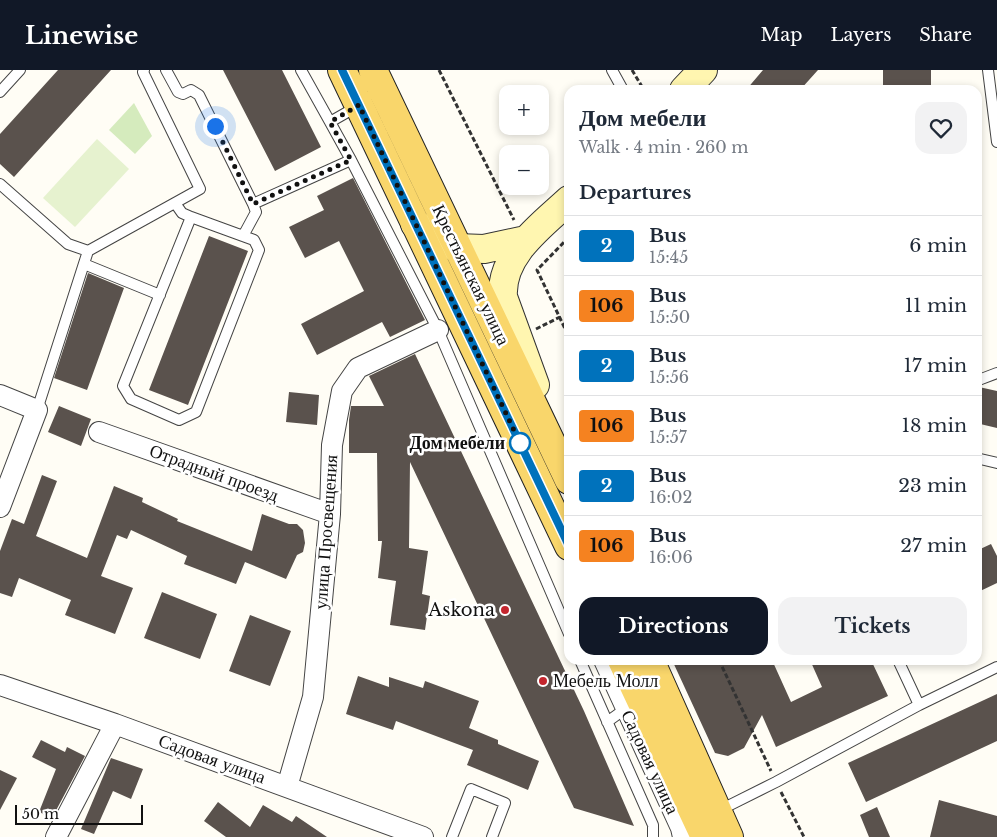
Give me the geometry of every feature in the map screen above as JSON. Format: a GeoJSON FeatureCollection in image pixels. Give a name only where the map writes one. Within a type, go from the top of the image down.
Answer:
{"type":"FeatureCollection","features":[{"type":"Feature","properties":{"kind":"main road","name":"Крестьянская улица"},"geometry":{"type":"LineString","coordinates":[[342,70],[564,535]]}},
{"type":"Feature","properties":{"kind":"main road","name":"Крестьянская улица"},"geometry":{"type":"LineString","coordinates":[[373,70],[564,469]]}},
{"type":"Feature","properties":{"kind":"main road"},"geometry":{"type":"LineString","coordinates":[[416,224],[457,248],[484,249],[507,245],[564,203]]}},
{"type":"Feature","properties":{"kind":"main road"},"geometry":{"type":"LineString","coordinates":[[521,233],[506,270],[502,285],[503,297],[538,393],[548,435]]}},
{"type":"Feature","properties":{"kind":"main road"},"geometry":{"type":"LineString","coordinates":[[624,665],[705,837]]}},
{"type":"Feature","properties":{"kind":"main road"},"geometry":{"type":"LineString","coordinates":[[652,665],[729,837]]}},
{"type":"Feature","properties":{"kind":"street","name":"улица Просвещения"},"geometry":{"type":"LineString","coordinates":[[287,787],[312,698],[330,514],[332,445],[342,391],[358,368],[438,330]]}},
{"type":"Feature","properties":{"kind":"street"},"geometry":{"type":"LineString","coordinates":[[0,395],[37,410],[0,507]]}},
{"type":"Feature","properties":{"kind":"street","name":"Отрадный проезд"},"geometry":{"type":"LineString","coordinates":[[99,432],[330,514]]}},
{"type":"Feature","properties":{"kind":"street","name":"Садовая улица"},"geometry":{"type":"LineString","coordinates":[[606,665],[681,828],[683,837]]}},
{"type":"Feature","properties":{"kind":"street","name":"Садовая улица"},"geometry":{"type":"LineString","coordinates":[[0,685],[115,724],[423,837]]}},
{"type":"Feature","properties":{"kind":"street"},"geometry":{"type":"LineString","coordinates":[[56,837],[115,724]]}},
{"type":"Feature","properties":{"kind":"lane"},"geometry":{"type":"LineString","coordinates":[[0,92],[20,70]]}},
{"type":"Feature","properties":{"kind":"lane"},"geometry":{"type":"LineString","coordinates":[[37,410],[88,250],[200,189],[143,72],[144,70]]}},
{"type":"Feature","properties":{"kind":"lane"},"geometry":{"type":"LineString","coordinates":[[166,70],[178,92],[183,94],[191,90],[199,95],[253,204],[256,212],[243,236]]}},
{"type":"Feature","properties":{"kind":"lane"},"geometry":{"type":"LineString","coordinates":[[301,70],[351,160],[438,330],[564,622]]}},
{"type":"Feature","properties":{"kind":"lane"},"geometry":{"type":"LineString","coordinates":[[612,70],[620,85]]}},
{"type":"Feature","properties":{"kind":"lane"},"geometry":{"type":"LineString","coordinates":[[988,70],[997,142]]}},
{"type":"Feature","properties":{"kind":"lane"},"geometry":{"type":"LineString","coordinates":[[330,122],[359,105]]}},
{"type":"Feature","properties":{"kind":"lane"},"geometry":{"type":"LineString","coordinates":[[253,204],[351,160]]}},
{"type":"Feature","properties":{"kind":"lane"},"geometry":{"type":"LineString","coordinates":[[0,184],[68,244],[88,250]]}},
{"type":"Feature","properties":{"kind":"lane"},"geometry":{"type":"LineString","coordinates":[[175,202],[182,213],[254,240],[258,250],[196,412],[179,420],[131,399],[123,386],[192,217]]}},
{"type":"Feature","properties":{"kind":"lane"},"geometry":{"type":"LineString","coordinates":[[84,264],[160,294]]}},
{"type":"Feature","properties":{"kind":"lane"},"geometry":{"type":"LineString","coordinates":[[982,379],[997,373]]}},
{"type":"Feature","properties":{"kind":"lane"},"geometry":{"type":"LineString","coordinates":[[982,459],[997,463]]}},
{"type":"Feature","properties":{"kind":"lane"},"geometry":{"type":"LineString","coordinates":[[582,665],[653,825],[653,837]]}},
{"type":"Feature","properties":{"kind":"lane"},"geometry":{"type":"LineString","coordinates":[[900,665],[919,705]]}},
{"type":"Feature","properties":{"kind":"lane"},"geometry":{"type":"LineString","coordinates":[[717,811],[997,666]]}},
{"type":"Feature","properties":{"kind":"lane"},"geometry":{"type":"LineString","coordinates":[[607,722],[625,709]]}},
{"type":"Feature","properties":{"kind":"lane"},"geometry":{"type":"LineString","coordinates":[[452,837],[471,789],[505,803],[492,837]]}},
{"type":"Feature","properties":{"kind":"path"},"geometry":{"type":"LineString","coordinates":[[439,70],[521,233]]}},
{"type":"Feature","properties":{"kind":"path"},"geometry":{"type":"LineString","coordinates":[[632,70],[641,85]]}},
{"type":"Feature","properties":{"kind":"path"},"geometry":{"type":"LineString","coordinates":[[564,242],[537,270],[564,327]]}},
{"type":"Feature","properties":{"kind":"path"},"geometry":{"type":"LineString","coordinates":[[721,665],[804,837]]}},
{"type":"Feature","properties":{"kind":"green space"},"geometry":{"type":"Polygon","coordinates":[[[134,103],[152,136],[135,154],[109,130],[134,103]]]}},
{"type":"Feature","properties":{"kind":"green space"},"geometry":{"type":"Polygon","coordinates":[[[97,139],[129,169],[75,227],[43,198],[97,139]]]}},
{"type":"Feature","properties":{"kind":"building"},"geometry":{"type":"Polygon","coordinates":[[[58,70],[111,70],[14,177],[0,164],[0,134],[58,70]]]}},
{"type":"Feature","properties":{"kind":"building"},"geometry":{"type":"Polygon","coordinates":[[[223,70],[282,70],[321,147],[275,171],[223,70]]]}},
{"type":"Feature","properties":{"kind":"building"},"geometry":{"type":"Polygon","coordinates":[[[763,70],[818,70],[804,85],[750,85],[763,70]]]}},
{"type":"Feature","properties":{"kind":"building"},"geometry":{"type":"Polygon","coordinates":[[[883,70],[931,70],[931,85],[883,85],[883,70]]]}},
{"type":"Feature","properties":{"kind":"building"},"geometry":{"type":"Polygon","coordinates":[[[353,178],[425,320],[390,337],[382,322],[317,355],[301,324],[364,291],[339,241],[305,258],[289,227],[324,210],[317,196],[353,178]]]}},
{"type":"Feature","properties":{"kind":"building"},"geometry":{"type":"Polygon","coordinates":[[[209,236],[248,251],[188,405],[149,390],[209,236]]]}},
{"type":"Feature","properties":{"kind":"building"},"geometry":{"type":"Polygon","coordinates":[[[88,273],[124,288],[87,390],[54,378],[88,273]]]}},
{"type":"Feature","properties":{"kind":"building"},"geometry":{"type":"Polygon","coordinates":[[[415,354],[584,711],[634,826],[574,808],[410,462],[409,548],[428,551],[422,594],[430,596],[425,630],[390,625],[396,581],[378,578],[382,541],[378,541],[377,453],[349,453],[349,420],[351,406],[384,406],[369,376],[415,354]]]}},
{"type":"Feature","properties":{"kind":"building"},"geometry":{"type":"Polygon","coordinates":[[[982,388],[997,391],[997,428],[982,424],[982,388]]]}},
{"type":"Feature","properties":{"kind":"building"},"geometry":{"type":"Polygon","coordinates":[[[289,392],[319,395],[317,425],[286,422],[289,392]]]}},
{"type":"Feature","properties":{"kind":"building"},"geometry":{"type":"Polygon","coordinates":[[[59,406],[91,419],[81,446],[48,432],[59,406]]]}},
{"type":"Feature","properties":{"kind":"building"},"geometry":{"type":"Polygon","coordinates":[[[42,475],[57,481],[36,536],[87,558],[114,486],[143,498],[142,502],[178,519],[177,521],[252,551],[262,514],[289,524],[297,524],[303,530],[305,543],[303,552],[297,555],[286,579],[245,562],[236,584],[184,564],[187,556],[131,530],[127,539],[117,535],[101,576],[133,588],[115,634],[65,615],[71,600],[19,578],[12,597],[0,593],[0,551],[12,519],[24,524],[42,475]]]}},
{"type":"Feature","properties":{"kind":"building"},"geometry":{"type":"Polygon","coordinates":[[[991,544],[997,556],[997,583],[982,590],[982,548],[991,544]]]}},
{"type":"Feature","properties":{"kind":"building"},"geometry":{"type":"Polygon","coordinates":[[[162,592],[217,614],[200,659],[144,638],[162,592]]]}},
{"type":"Feature","properties":{"kind":"building"},"geometry":{"type":"Polygon","coordinates":[[[250,615],[291,631],[270,686],[229,671],[250,615]]]}},
{"type":"Feature","properties":{"kind":"building"},"geometry":{"type":"Polygon","coordinates":[[[674,665],[774,665],[791,702],[822,687],[812,665],[873,665],[888,696],[776,747],[762,715],[744,748],[728,756],[715,753],[674,665]]]}},
{"type":"Feature","properties":{"kind":"building"},"geometry":{"type":"Polygon","coordinates":[[[358,676],[389,687],[389,677],[423,688],[425,681],[479,701],[469,728],[498,740],[498,744],[539,761],[528,790],[467,765],[473,750],[396,721],[393,730],[346,714],[358,676]]]}},
{"type":"Feature","properties":{"kind":"building"},"geometry":{"type":"Polygon","coordinates":[[[997,694],[997,741],[866,802],[848,763],[997,694]]]}},
{"type":"Feature","properties":{"kind":"building"},"geometry":{"type":"Polygon","coordinates":[[[41,740],[65,752],[67,747],[85,756],[52,818],[39,812],[56,769],[32,757],[41,740]]]}},
{"type":"Feature","properties":{"kind":"building"},"geometry":{"type":"Polygon","coordinates":[[[111,758],[143,769],[131,799],[113,791],[94,834],[81,829],[111,758]]]}},
{"type":"Feature","properties":{"kind":"building"},"geometry":{"type":"Polygon","coordinates":[[[0,770],[17,778],[0,810],[0,770]]]}},
{"type":"Feature","properties":{"kind":"building"},"geometry":{"type":"Polygon","coordinates":[[[939,800],[997,816],[997,837],[930,837],[939,800]]]}},
{"type":"Feature","properties":{"kind":"building"},"geometry":{"type":"Polygon","coordinates":[[[218,802],[250,827],[263,805],[292,822],[296,816],[327,837],[226,837],[204,821],[218,802]]]}},
{"type":"Feature","properties":{"kind":"building"},"geometry":{"type":"Polygon","coordinates":[[[877,807],[890,837],[869,837],[860,815],[877,807]]]}},
{"type":"Feature","properties":{"kind":"bus line","name":"2"},"geometry":{"type":"LineString","coordinates":[[342,70],[564,536]]}},
{"type":"Feature","properties":{"kind":"place","name":"Дом мебели"},"geometry":{"type":"Point","coordinates":[520,443]}},
{"type":"Feature","properties":{"kind":"place","name":"Askona"},"geometry":{"type":"Point","coordinates":[505,610]}},
{"type":"Feature","properties":{"kind":"place","name":"Мебель Молл"},"geometry":{"type":"Point","coordinates":[543,681]}},
{"type":"Feature","properties":{"kind":"route"},"geometry":{"type":"LineString","coordinates":[[215,126],[253,204],[351,160],[330,122],[359,105],[522,447],[520,443]]}}]}
